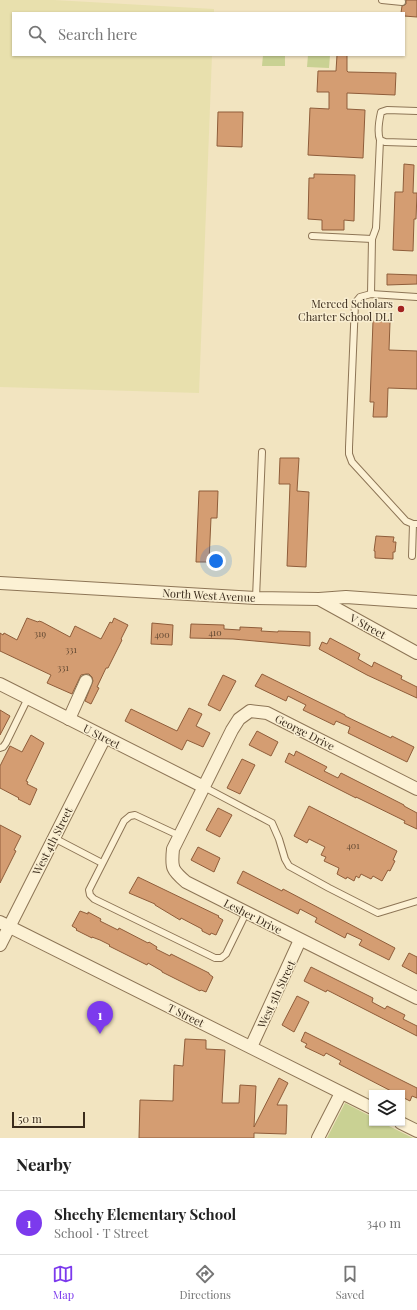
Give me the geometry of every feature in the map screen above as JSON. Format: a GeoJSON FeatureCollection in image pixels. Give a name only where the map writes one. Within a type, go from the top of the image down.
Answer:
{"type":"FeatureCollection","features":[{"type":"Feature","properties":{"kind":"street","name":"North West Avenue"},"geometry":{"type":"LineString","coordinates":[[0,584],[256,598],[319,599],[346,597],[417,602]]}},
{"type":"Feature","properties":{"kind":"street","name":"V Street"},"geometry":{"type":"LineString","coordinates":[[319,599],[417,653]]}},
{"type":"Feature","properties":{"kind":"street"},"geometry":{"type":"LineString","coordinates":[[69,719],[86,681]]}},
{"type":"Feature","properties":{"kind":"street","name":"U Street"},"geometry":{"type":"LineString","coordinates":[[0,684],[204,787]]}},
{"type":"Feature","properties":{"kind":"street","name":"George Drive"},"geometry":{"type":"LineString","coordinates":[[204,787],[232,730],[239,719],[250,711],[268,713],[417,789]]}},
{"type":"Feature","properties":{"kind":"street","name":"West 4th Street"},"geometry":{"type":"LineString","coordinates":[[0,945],[5,924],[54,838],[105,737]]}},
{"type":"Feature","properties":{"kind":"street","name":"Lesher Drive"},"geometry":{"type":"LineString","coordinates":[[204,787],[173,849],[172,863],[176,874],[186,882],[246,913],[417,998]]}},
{"type":"Feature","properties":{"kind":"street","name":"T Street"},"geometry":{"type":"LineString","coordinates":[[5,924],[369,1107]]}},
{"type":"Feature","properties":{"kind":"street","name":"West 5th Street"},"geometry":{"type":"LineString","coordinates":[[251,1047],[300,940]]}},
{"type":"Feature","properties":{"kind":"street"},"geometry":{"type":"LineString","coordinates":[[318,1138],[341,1093]]}},
{"type":"Feature","properties":{"kind":"street"},"geometry":{"type":"LineString","coordinates":[[405,1125],[417,1131]]}},
{"type":"Feature","properties":{"kind":"lane"},"geometry":{"type":"LineString","coordinates":[[382,0],[402,2]]}},
{"type":"Feature","properties":{"kind":"lane"},"geometry":{"type":"LineString","coordinates":[[371,294],[372,239],[376,228],[380,140],[379,119],[381,112],[387,110],[417,111]]}},
{"type":"Feature","properties":{"kind":"lane"},"geometry":{"type":"LineString","coordinates":[[380,140],[385,142],[417,143]]}},
{"type":"Feature","properties":{"kind":"lane"},"geometry":{"type":"LineString","coordinates":[[312,236],[372,239]]}},
{"type":"Feature","properties":{"kind":"lane"},"geometry":{"type":"LineString","coordinates":[[412,556],[415,524],[406,521],[401,516],[352,462],[349,454],[355,303],[360,297],[371,294],[417,297]]}},
{"type":"Feature","properties":{"kind":"lane"},"geometry":{"type":"LineString","coordinates":[[256,598],[262,452]]}},
{"type":"Feature","properties":{"kind":"lane"},"geometry":{"type":"LineString","coordinates":[[0,748],[6,743],[28,698]]}},
{"type":"Feature","properties":{"kind":"lane"},"geometry":{"type":"LineString","coordinates":[[204,787],[272,823],[289,866],[329,888],[378,913],[417,901]]}},
{"type":"Feature","properties":{"kind":"lane"},"geometry":{"type":"LineString","coordinates":[[180,836],[135,815],[130,816],[124,821],[102,863],[89,890],[90,895],[94,899],[215,958],[221,958],[226,954],[246,913]]}},
{"type":"Feature","properties":{"kind":"lane"},"geometry":{"type":"LineString","coordinates":[[54,838],[102,863]]}},
{"type":"Feature","properties":{"kind":"shaded area"},"geometry":{"type":"Polygon","coordinates":[[[0,0],[54,0],[214,9],[214,12],[12,12],[12,56],[212,56],[199,393],[0,387],[0,0]]]}},
{"type":"Feature","properties":{"kind":"green space"},"geometry":{"type":"Polygon","coordinates":[[[263,56],[285,56],[285,66],[262,66],[263,56]]]}},
{"type":"Feature","properties":{"kind":"green space"},"geometry":{"type":"Polygon","coordinates":[[[308,56],[330,56],[329,68],[307,67],[308,56]]]}},
{"type":"Feature","properties":{"kind":"green space"},"geometry":{"type":"Polygon","coordinates":[[[345,1103],[369,1115],[369,1126],[389,1126],[413,1138],[327,1138],[345,1103]]]}},
{"type":"Feature","properties":{"kind":"building"},"geometry":{"type":"Polygon","coordinates":[[[406,0],[417,0],[417,17],[405,16],[405,12],[401,12],[402,6],[406,4],[406,0]]]}},
{"type":"Feature","properties":{"kind":"building"},"geometry":{"type":"Polygon","coordinates":[[[337,56],[347,56],[348,72],[396,73],[395,95],[347,93],[347,109],[365,110],[363,158],[308,155],[310,108],[329,109],[329,92],[317,92],[318,71],[336,71],[337,56]]]}},
{"type":"Feature","properties":{"kind":"building"},"geometry":{"type":"Polygon","coordinates":[[[218,112],[243,112],[242,147],[217,146],[218,112]]]}},
{"type":"Feature","properties":{"kind":"building"},"geometry":{"type":"Polygon","coordinates":[[[404,164],[414,165],[413,193],[417,193],[416,219],[414,219],[413,251],[393,250],[395,192],[403,192],[404,164]]]}},
{"type":"Feature","properties":{"kind":"building"},"geometry":{"type":"Polygon","coordinates":[[[314,174],[355,175],[354,221],[344,220],[344,230],[322,230],[322,220],[308,219],[309,178],[314,178],[314,174]]]}},
{"type":"Feature","properties":{"kind":"building"},"geometry":{"type":"Polygon","coordinates":[[[387,274],[417,275],[417,284],[387,285],[387,274]]]}},
{"type":"Feature","properties":{"kind":"building"},"geometry":{"type":"Polygon","coordinates":[[[373,321],[390,322],[389,350],[417,351],[417,389],[388,388],[387,417],[373,417],[374,402],[370,402],[373,321]]]}},
{"type":"Feature","properties":{"kind":"building"},"geometry":{"type":"Polygon","coordinates":[[[280,458],[299,458],[297,491],[309,492],[306,567],[287,566],[290,484],[279,484],[280,458]]]}},
{"type":"Feature","properties":{"kind":"building"},"geometry":{"type":"Polygon","coordinates":[[[199,491],[218,491],[217,518],[211,518],[209,562],[196,562],[199,491]]]}},
{"type":"Feature","properties":{"kind":"building"},"geometry":{"type":"Polygon","coordinates":[[[376,536],[394,537],[393,542],[396,542],[395,552],[393,552],[393,559],[375,558],[374,551],[376,536]]]}},
{"type":"Feature","properties":{"kind":"building"},"geometry":{"type":"Polygon","coordinates":[[[27,618],[42,622],[70,637],[75,626],[101,639],[110,622],[112,623],[114,618],[128,625],[108,668],[106,668],[97,687],[99,688],[91,704],[85,701],[93,681],[89,674],[81,675],[72,694],[47,683],[51,675],[0,651],[0,633],[3,635],[4,633],[17,640],[27,618]]]}},
{"type":"Feature","properties":{"kind":"building"},"geometry":{"type":"Polygon","coordinates":[[[152,623],[173,625],[172,645],[151,644],[152,623]]]}},
{"type":"Feature","properties":{"kind":"building"},"geometry":{"type":"Polygon","coordinates":[[[191,624],[224,625],[224,629],[240,630],[240,627],[262,628],[261,631],[310,632],[310,646],[233,639],[190,638],[191,624]]]}},
{"type":"Feature","properties":{"kind":"building"},"geometry":{"type":"Polygon","coordinates":[[[330,638],[360,654],[358,659],[372,667],[374,662],[402,676],[401,679],[417,687],[417,698],[367,675],[319,649],[322,642],[327,644],[330,638]]]}},
{"type":"Feature","properties":{"kind":"building"},"geometry":{"type":"Polygon","coordinates":[[[262,674],[345,716],[391,738],[392,736],[414,747],[407,762],[348,733],[350,727],[336,721],[334,725],[303,710],[306,705],[288,696],[286,701],[255,686],[262,674]]]}},
{"type":"Feature","properties":{"kind":"building"},"geometry":{"type":"Polygon","coordinates":[[[223,675],[236,681],[220,711],[208,705],[223,675]]]}},
{"type":"Feature","properties":{"kind":"building"},"geometry":{"type":"Polygon","coordinates":[[[189,708],[202,714],[196,726],[210,733],[203,747],[187,740],[182,750],[125,721],[131,709],[177,731],[189,708]]]}},
{"type":"Feature","properties":{"kind":"building"},"geometry":{"type":"Polygon","coordinates":[[[0,710],[10,716],[0,735],[0,710]]]}},
{"type":"Feature","properties":{"kind":"building"},"geometry":{"type":"Polygon","coordinates":[[[257,731],[278,742],[271,756],[249,745],[257,731]]]}},
{"type":"Feature","properties":{"kind":"building"},"geometry":{"type":"Polygon","coordinates":[[[31,735],[44,743],[26,781],[28,782],[27,784],[37,789],[30,805],[0,788],[0,766],[10,746],[22,752],[31,735]]]}},
{"type":"Feature","properties":{"kind":"building"},"geometry":{"type":"Polygon","coordinates":[[[296,751],[327,767],[324,771],[338,778],[341,773],[417,813],[417,829],[404,823],[405,821],[285,762],[289,753],[294,756],[296,751]]]}},
{"type":"Feature","properties":{"kind":"building"},"geometry":{"type":"Polygon","coordinates":[[[242,759],[255,765],[240,794],[227,788],[242,759]]]}},
{"type":"Feature","properties":{"kind":"building"},"geometry":{"type":"Polygon","coordinates":[[[309,806],[397,851],[393,860],[395,861],[390,871],[388,870],[382,881],[373,876],[371,879],[361,874],[359,878],[356,876],[354,881],[347,877],[346,879],[337,874],[339,868],[324,861],[326,857],[321,855],[325,847],[309,839],[307,843],[294,836],[309,806]]]}},
{"type":"Feature","properties":{"kind":"building"},"geometry":{"type":"Polygon","coordinates":[[[218,808],[232,815],[220,837],[206,830],[218,808]]]}},
{"type":"Feature","properties":{"kind":"building"},"geometry":{"type":"Polygon","coordinates":[[[0,825],[21,836],[14,850],[16,851],[0,883],[0,825]]]}},
{"type":"Feature","properties":{"kind":"building"},"geometry":{"type":"Polygon","coordinates":[[[198,847],[220,858],[214,872],[191,860],[198,847]]]}},
{"type":"Feature","properties":{"kind":"building"},"geometry":{"type":"Polygon","coordinates":[[[243,871],[282,891],[283,889],[395,948],[389,960],[359,945],[362,940],[347,933],[345,938],[315,922],[317,918],[300,909],[298,914],[237,883],[243,871]]]}},
{"type":"Feature","properties":{"kind":"building"},"geometry":{"type":"Polygon","coordinates":[[[138,877],[219,916],[218,917],[223,920],[216,935],[211,933],[210,935],[181,918],[180,920],[155,904],[129,893],[138,877]]]}},
{"type":"Feature","properties":{"kind":"building"},"geometry":{"type":"Polygon","coordinates":[[[80,911],[88,914],[88,912],[101,919],[100,921],[118,930],[119,928],[148,943],[149,942],[157,947],[156,949],[170,956],[171,954],[209,973],[213,977],[206,992],[200,991],[162,972],[148,963],[147,965],[100,940],[92,938],[76,930],[77,929],[72,926],[80,911]]]}},
{"type":"Feature","properties":{"kind":"building"},"geometry":{"type":"Polygon","coordinates":[[[409,953],[417,957],[417,974],[402,966],[409,953]]]}},
{"type":"Feature","properties":{"kind":"building"},"geometry":{"type":"Polygon","coordinates":[[[311,967],[373,998],[372,1002],[385,1009],[387,1006],[405,1015],[403,1019],[417,1026],[417,1036],[327,990],[326,992],[304,981],[311,967]]]}},
{"type":"Feature","properties":{"kind":"building"},"geometry":{"type":"Polygon","coordinates":[[[297,996],[309,1002],[294,1032],[282,1025],[297,996]]]}},
{"type":"Feature","properties":{"kind":"building"},"geometry":{"type":"Polygon","coordinates":[[[305,1032],[417,1088],[417,1098],[412,1096],[410,1101],[405,1098],[405,1090],[389,1090],[339,1064],[341,1061],[326,1053],[324,1056],[305,1047],[307,1044],[301,1041],[305,1032]]]}},
{"type":"Feature","properties":{"kind":"building"},"geometry":{"type":"Polygon","coordinates":[[[185,1039],[206,1040],[206,1049],[225,1050],[222,1103],[239,1103],[240,1085],[256,1086],[254,1127],[279,1078],[288,1083],[277,1105],[287,1105],[286,1134],[254,1133],[254,1138],[139,1138],[140,1100],[173,1101],[174,1065],[183,1066],[185,1039]]]}},
{"type":"Feature","properties":{"kind":"place","name":"Merced Scholars Charter School DLI"},"geometry":{"type":"Point","coordinates":[401,309]}},
{"type":"Feature","properties":{"kind":"place","name":"Sheehy Elementary School"},"geometry":{"type":"Point","coordinates":[100,1034]}}]}
